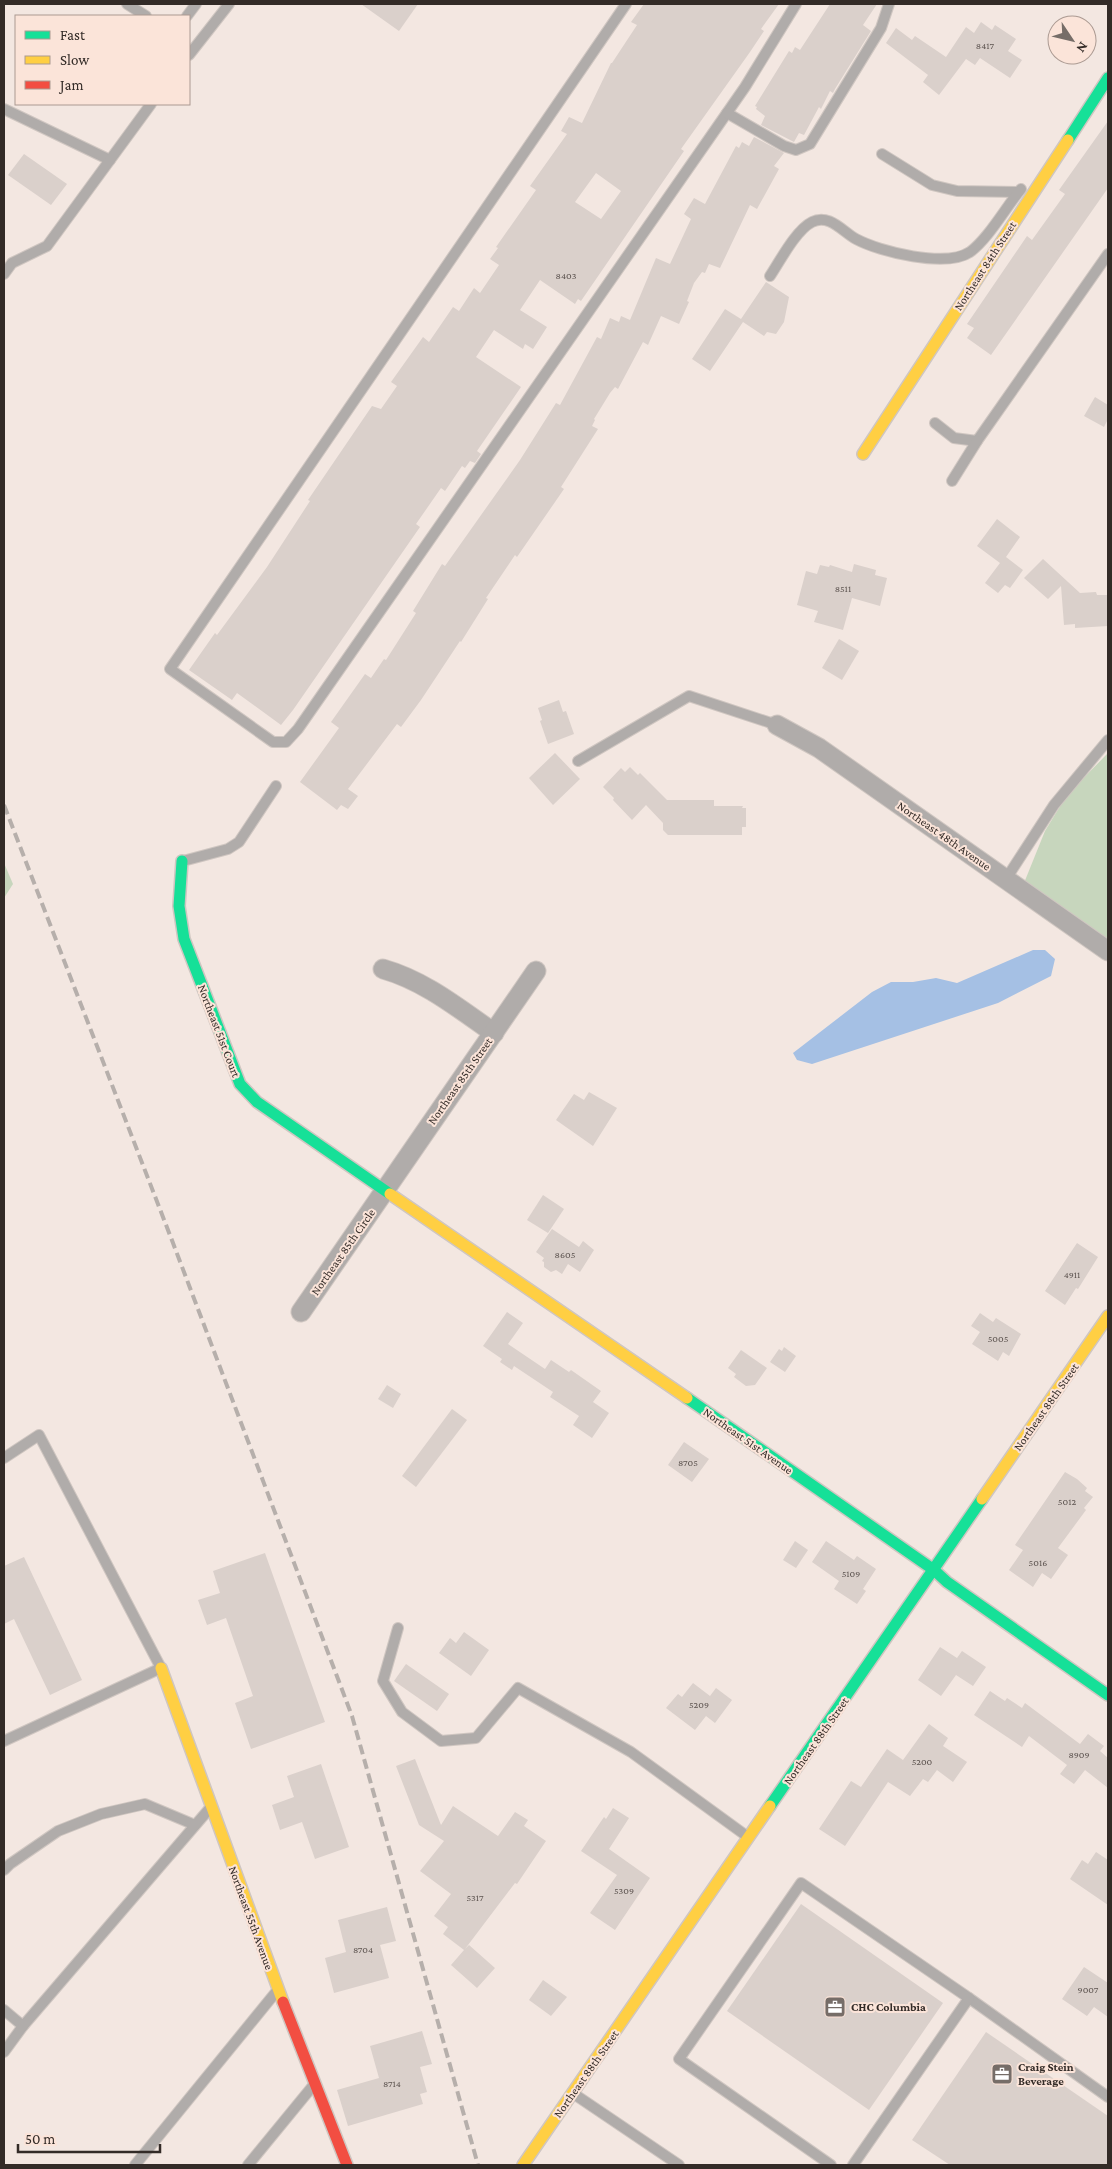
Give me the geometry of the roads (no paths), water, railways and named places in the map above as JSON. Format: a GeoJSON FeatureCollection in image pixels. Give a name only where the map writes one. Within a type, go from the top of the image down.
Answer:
{"type":"FeatureCollection","features":[{"type":"Feature","properties":{"kind":"street","name":"Northeast 84th Street"},"geometry":{"type":"LineString","coordinates":[[863,454],[1108,78]]}},
{"type":"Feature","properties":{"kind":"street","name":"Northeast 48th Avenue"},"geometry":{"type":"LineString","coordinates":[[777,725],[819,748],[1108,951]]}},
{"type":"Feature","properties":{"kind":"street","name":"Northeast 51st Court"},"geometry":{"type":"LineString","coordinates":[[182,861],[179,906],[184,939],[240,1084],[257,1102],[384,1191]]}},
{"type":"Feature","properties":{"kind":"street"},"geometry":{"type":"LineString","coordinates":[[383,969],[405,975],[425,985],[494,1032]]}},
{"type":"Feature","properties":{"kind":"street","name":"Northeast 85th Street"},"geometry":{"type":"LineString","coordinates":[[384,1191],[536,971]]}},
{"type":"Feature","properties":{"kind":"street","name":"Northeast 85th Circle"},"geometry":{"type":"LineString","coordinates":[[301,1312],[384,1191]]}},
{"type":"Feature","properties":{"kind":"street","name":"Northeast 51st Avenue"},"geometry":{"type":"LineString","coordinates":[[384,1191],[709,1413],[934,1570],[947,1582],[1108,1695]]}},
{"type":"Feature","properties":{"kind":"street","name":"Northeast 88th Street"},"geometry":{"type":"LineString","coordinates":[[523,2165],[1108,1316]]}},
{"type":"Feature","properties":{"kind":"street","name":"Northeast 55th Avenue"},"geometry":{"type":"LineString","coordinates":[[160,1668],[278,1990],[347,2165]]}},
{"type":"Feature","properties":{"kind":"lane"},"geometry":{"type":"LineString","coordinates":[[127,4],[144,15]]}},
{"type":"Feature","properties":{"kind":"lane"},"geometry":{"type":"LineString","coordinates":[[188,15],[196,4]]}},
{"type":"Feature","properties":{"kind":"lane"},"geometry":{"type":"LineString","coordinates":[[191,49],[229,4]]}},
{"type":"Feature","properties":{"kind":"lane"},"geometry":{"type":"LineString","coordinates":[[626,4],[170,669],[274,742],[286,742],[310,713],[727,113],[796,4]]}},
{"type":"Feature","properties":{"kind":"lane"},"geometry":{"type":"LineString","coordinates":[[727,113],[784,146],[796,150],[810,144],[881,28],[889,4]]}},
{"type":"Feature","properties":{"kind":"lane"},"geometry":{"type":"LineString","coordinates":[[4,274],[12,263],[47,246],[150,105]]}},
{"type":"Feature","properties":{"kind":"lane"},"geometry":{"type":"LineString","coordinates":[[4,109],[110,160]]}},
{"type":"Feature","properties":{"kind":"lane"},"geometry":{"type":"LineString","coordinates":[[770,276],[801,231],[811,222],[818,219],[826,220],[855,239],[870,245],[923,258],[942,260],[958,258],[970,252],[980,243],[1018,192],[1060,152]]}},
{"type":"Feature","properties":{"kind":"lane"},"geometry":{"type":"LineString","coordinates":[[882,154],[932,185],[957,191],[1018,192]]}},
{"type":"Feature","properties":{"kind":"lane"},"geometry":{"type":"LineString","coordinates":[[952,481],[1108,254]]}},
{"type":"Feature","properties":{"kind":"lane"},"geometry":{"type":"LineString","coordinates":[[935,423],[954,438],[978,441]]}},
{"type":"Feature","properties":{"kind":"lane"},"geometry":{"type":"LineString","coordinates":[[578,761],[689,696],[777,725]]}},
{"type":"Feature","properties":{"kind":"lane"},"geometry":{"type":"LineString","coordinates":[[1006,879],[1054,805],[1108,740]]}},
{"type":"Feature","properties":{"kind":"lane"},"geometry":{"type":"LineString","coordinates":[[182,861],[228,849],[239,842],[276,786]]}},
{"type":"Feature","properties":{"kind":"lane"},"geometry":{"type":"LineString","coordinates":[[4,1458],[39,1435],[160,1668],[4,1741]]}},
{"type":"Feature","properties":{"kind":"lane"},"geometry":{"type":"LineString","coordinates":[[398,1628],[383,1681],[402,1712],[441,1741],[476,1738],[518,1688],[630,1752],[749,1838]]}},
{"type":"Feature","properties":{"kind":"lane"},"geometry":{"type":"LineString","coordinates":[[4,1870],[58,1831],[101,1814],[145,1804],[195,1825]]}},
{"type":"Feature","properties":{"kind":"lane"},"geometry":{"type":"LineString","coordinates":[[4,2052],[23,2026],[211,1806]]}},
{"type":"Feature","properties":{"kind":"lane"},"geometry":{"type":"LineString","coordinates":[[831,2165],[679,2059],[801,1882],[1108,2097]]}},
{"type":"Feature","properties":{"kind":"lane"},"geometry":{"type":"LineString","coordinates":[[135,2165],[278,1990]]}},
{"type":"Feature","properties":{"kind":"lane"},"geometry":{"type":"LineString","coordinates":[[853,2165],[969,1998]]}},
{"type":"Feature","properties":{"kind":"lane"},"geometry":{"type":"LineString","coordinates":[[4,2010],[23,2026]]}},
{"type":"Feature","properties":{"kind":"lane"},"geometry":{"type":"LineString","coordinates":[[248,2165],[314,2085]]}},
{"type":"Feature","properties":{"kind":"lane"},"geometry":{"type":"LineString","coordinates":[[573,2093],[679,2165]]}},
{"type":"Feature","properties":{"kind":"water"},"geometry":{"type":"Polygon","coordinates":[[[1033,950],[1045,950],[1055,959],[1051,976],[998,1003],[812,1064],[797,1060],[793,1053],[872,992],[891,982],[913,982],[936,978],[957,983],[1033,950]]]}},
{"type":"Feature","properties":{"kind":"railway"},"geometry":{"type":"LineString","coordinates":[[4,805],[173,1243],[352,1716],[478,2165]]}},
{"type":"Feature","properties":{"kind":"place","name":"CHC Columbia"},"geometry":{"type":"Point","coordinates":[835,2007]}},
{"type":"Feature","properties":{"kind":"place","name":"Craig Stein Beverage"},"geometry":{"type":"Point","coordinates":[1002,2074]}}]}
